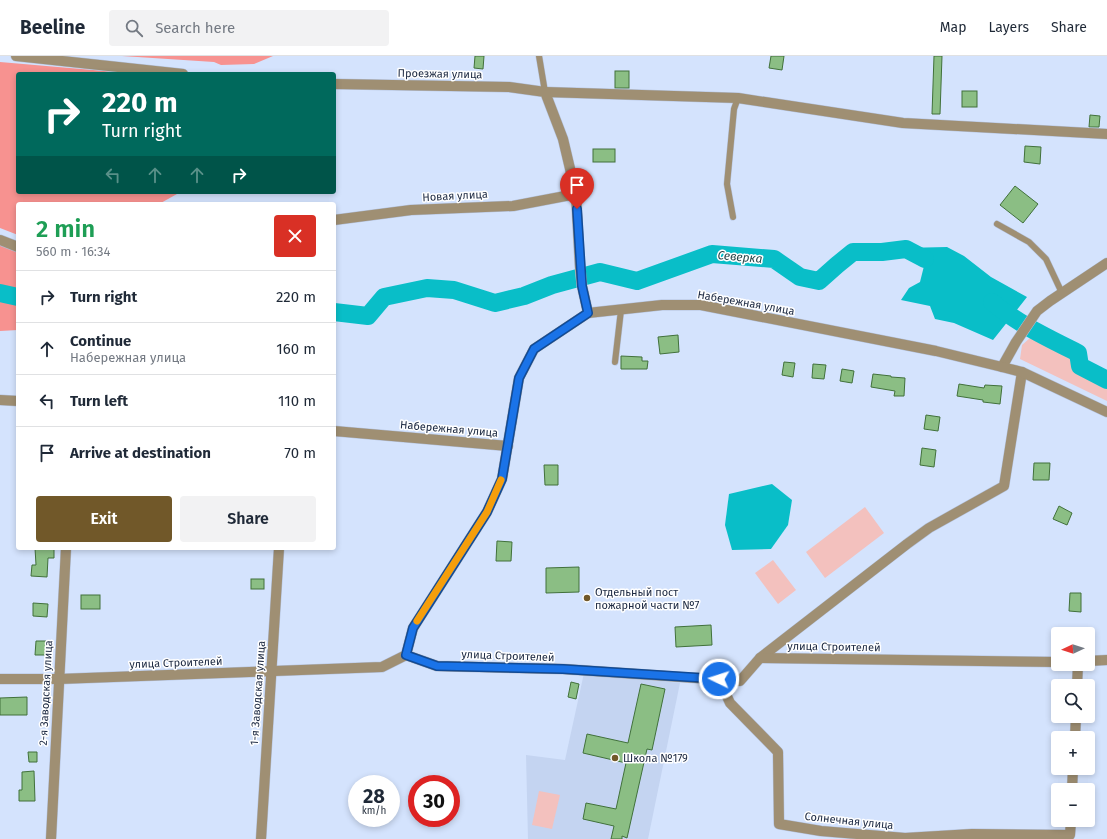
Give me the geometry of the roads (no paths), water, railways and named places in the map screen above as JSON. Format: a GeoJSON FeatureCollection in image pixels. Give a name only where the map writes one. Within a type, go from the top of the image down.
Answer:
{"type":"FeatureCollection","features":[{"type":"Feature","properties":{"kind":"street"},"geometry":{"type":"LineString","coordinates":[[16,56],[164,72]]}},
{"type":"Feature","properties":{"kind":"street","name":"Проезжая улица"},"geometry":{"type":"LineString","coordinates":[[336,84],[509,87],[545,92],[738,98],[903,123],[1107,134]]}},
{"type":"Feature","properties":{"kind":"street"},"geometry":{"type":"LineString","coordinates":[[545,92],[563,139],[576,194],[580,267],[582,286],[588,313]]}},
{"type":"Feature","properties":{"kind":"street","name":"Новая улица"},"geometry":{"type":"LineString","coordinates":[[336,220],[411,210],[513,206],[576,194]]}},
{"type":"Feature","properties":{"kind":"street"},"geometry":{"type":"LineString","coordinates":[[0,240],[16,246]]}},
{"type":"Feature","properties":{"kind":"street"},"geometry":{"type":"LineString","coordinates":[[1002,366],[1037,311],[1107,263]]}},
{"type":"Feature","properties":{"kind":"street","name":"Набережная улица"},"geometry":{"type":"LineString","coordinates":[[336,431],[508,446],[519,378],[534,349],[588,313],[662,305],[701,305],[936,351],[1002,366],[1022,372],[1107,412]]}},
{"type":"Feature","properties":{"kind":"street"},"geometry":{"type":"LineString","coordinates":[[760,658],[794,633],[905,542],[1004,486],[1022,372]]}},
{"type":"Feature","properties":{"kind":"street"},"geometry":{"type":"LineString","coordinates":[[0,400],[16,401]]}},
{"type":"Feature","properties":{"kind":"street"},"geometry":{"type":"LineString","coordinates":[[406,655],[413,628],[487,512],[502,479],[508,446]]}},
{"type":"Feature","properties":{"kind":"street","name":"2-я Заводская улица"},"geometry":{"type":"LineString","coordinates":[[51,839],[66,550]]}},
{"type":"Feature","properties":{"kind":"street","name":"1-я Заводская улица"},"geometry":{"type":"LineString","coordinates":[[261,839],[279,550]]}},
{"type":"Feature","properties":{"kind":"street","name":"улица Строителей"},"geometry":{"type":"LineString","coordinates":[[0,679],[59,679],[382,667],[406,655],[437,666],[563,669],[740,681],[760,658],[1051,662]]}},
{"type":"Feature","properties":{"kind":"street"},"geometry":{"type":"LineString","coordinates":[[1095,661],[1107,660]]}},
{"type":"Feature","properties":{"kind":"street","name":"Солнечная улица"},"geometry":{"type":"LineString","coordinates":[[719,679],[730,703],[778,752],[779,824],[821,831],[905,838],[972,834],[1070,835],[1071,827]]}},
{"type":"Feature","properties":{"kind":"lane"},"geometry":{"type":"LineString","coordinates":[[539,56],[545,92]]}},
{"type":"Feature","properties":{"kind":"lane"},"geometry":{"type":"LineString","coordinates":[[733,217],[727,184],[734,109],[738,98]]}},
{"type":"Feature","properties":{"kind":"lane"},"geometry":{"type":"LineString","coordinates":[[997,224],[1029,242],[1046,259],[1062,293]]}},
{"type":"Feature","properties":{"kind":"lane"},"geometry":{"type":"LineString","coordinates":[[614,362],[621,310]]}},
{"type":"Feature","properties":{"kind":"lane"},"geometry":{"type":"LineString","coordinates":[[794,633],[798,621]]}},
{"type":"Feature","properties":{"kind":"waterway","name":"Северка"},"geometry":{"type":"LineString","coordinates":[[336,312],[368,316],[384,297],[427,288],[454,290],[495,303],[524,296],[552,285],[600,272],[637,281],[712,254],[774,259],[800,277],[819,281],[853,252],[882,252],[906,249],[925,259]]}},
{"type":"Feature","properties":{"kind":"waterway","name":"Северка"},"geometry":{"type":"LineString","coordinates":[[0,293],[16,297]]}},
{"type":"Feature","properties":{"kind":"waterway","name":"Северка"},"geometry":{"type":"LineString","coordinates":[[992,302],[1023,324],[1078,353],[1080,366],[1107,380]]}},
{"type":"Feature","properties":{"kind":"place","name":"Отдельный пост пожарной части №7"},"geometry":{"type":"Point","coordinates":[587,598]}},
{"type":"Feature","properties":{"kind":"place","name":"Школа №179"},"geometry":{"type":"Point","coordinates":[615,758]}}]}
